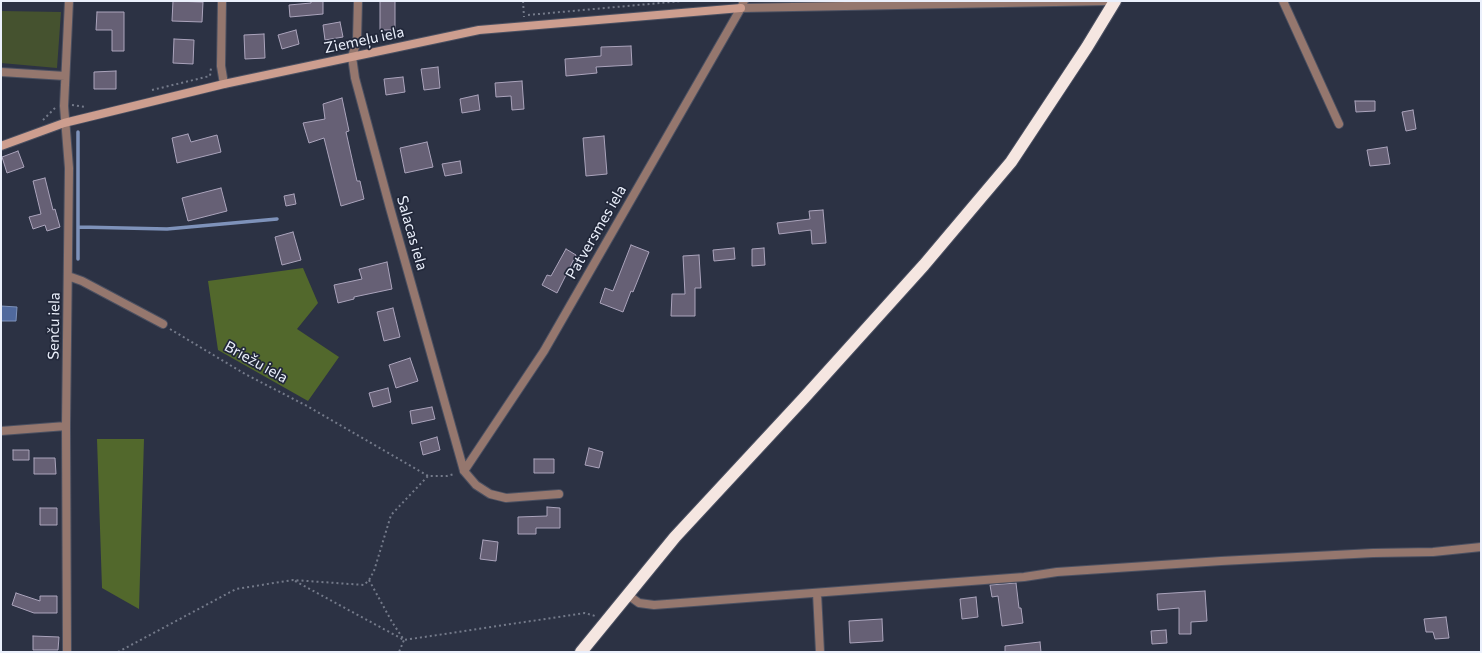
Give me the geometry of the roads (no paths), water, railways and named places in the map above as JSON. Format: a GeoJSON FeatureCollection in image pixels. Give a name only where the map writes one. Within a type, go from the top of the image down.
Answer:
{"type":"FeatureCollection","features":[{"type":"Feature","properties":{"kind":"highway"},"geometry":{"type":"LineString","coordinates":[[582,652],[604,622],[675,537],[804,398],[924,265],[1011,162],[1087,47],[1115,1]]}},
{"type":"Feature","properties":{"kind":"street","name":"Senču iela"},"geometry":{"type":"LineString","coordinates":[[67,652],[66,426],[69,168],[64,123],[69,1]]}},
{"type":"Feature","properties":{"kind":"street"},"geometry":{"type":"LineString","coordinates":[[222,1],[221,66],[224,84]]}},
{"type":"Feature","properties":{"kind":"street","name":"Salacas iela"},"geometry":{"type":"LineString","coordinates":[[358,1],[357,40],[352,56],[355,78],[464,471]]}},
{"type":"Feature","properties":{"kind":"street"},"geometry":{"type":"LineString","coordinates":[[742,5],[1107,1]]}},
{"type":"Feature","properties":{"kind":"street"},"geometry":{"type":"LineString","coordinates":[[1283,1],[1339,124]]}},
{"type":"Feature","properties":{"kind":"street","name":"Ziemeļu iela"},"geometry":{"type":"LineString","coordinates":[[1,146],[64,123],[224,84],[479,30],[742,5]]}},
{"type":"Feature","properties":{"kind":"street","name":"Patversmes iela"},"geometry":{"type":"LineString","coordinates":[[464,471],[544,351],[742,5]]}},
{"type":"Feature","properties":{"kind":"street"},"geometry":{"type":"LineString","coordinates":[[1,72],[65,76]]}},
{"type":"Feature","properties":{"kind":"street"},"geometry":{"type":"LineString","coordinates":[[68,276],[82,281],[163,324]]}},
{"type":"Feature","properties":{"kind":"street"},"geometry":{"type":"LineString","coordinates":[[1,431],[66,426]]}},
{"type":"Feature","properties":{"kind":"street"},"geometry":{"type":"LineString","coordinates":[[464,471],[476,485],[490,494],[506,498],[559,494]]}},
{"type":"Feature","properties":{"kind":"street"},"geometry":{"type":"LineString","coordinates":[[628,595],[639,603],[654,605],[1024,577],[1057,572],[1213,561],[1373,553],[1432,552],[1481,547]]}},
{"type":"Feature","properties":{"kind":"street"},"geometry":{"type":"LineString","coordinates":[[817,593],[820,652]]}},
{"type":"Feature","properties":{"kind":"water"},"geometry":{"type":"Polygon","coordinates":[[[1,306],[17,307],[16,321],[1,321],[1,306]]]}},
{"type":"Feature","properties":{"kind":"waterway"},"geometry":{"type":"LineString","coordinates":[[78,132],[78,259]]}},
{"type":"Feature","properties":{"kind":"waterway"},"geometry":{"type":"LineString","coordinates":[[79,227],[167,229],[277,219]]}}]}
